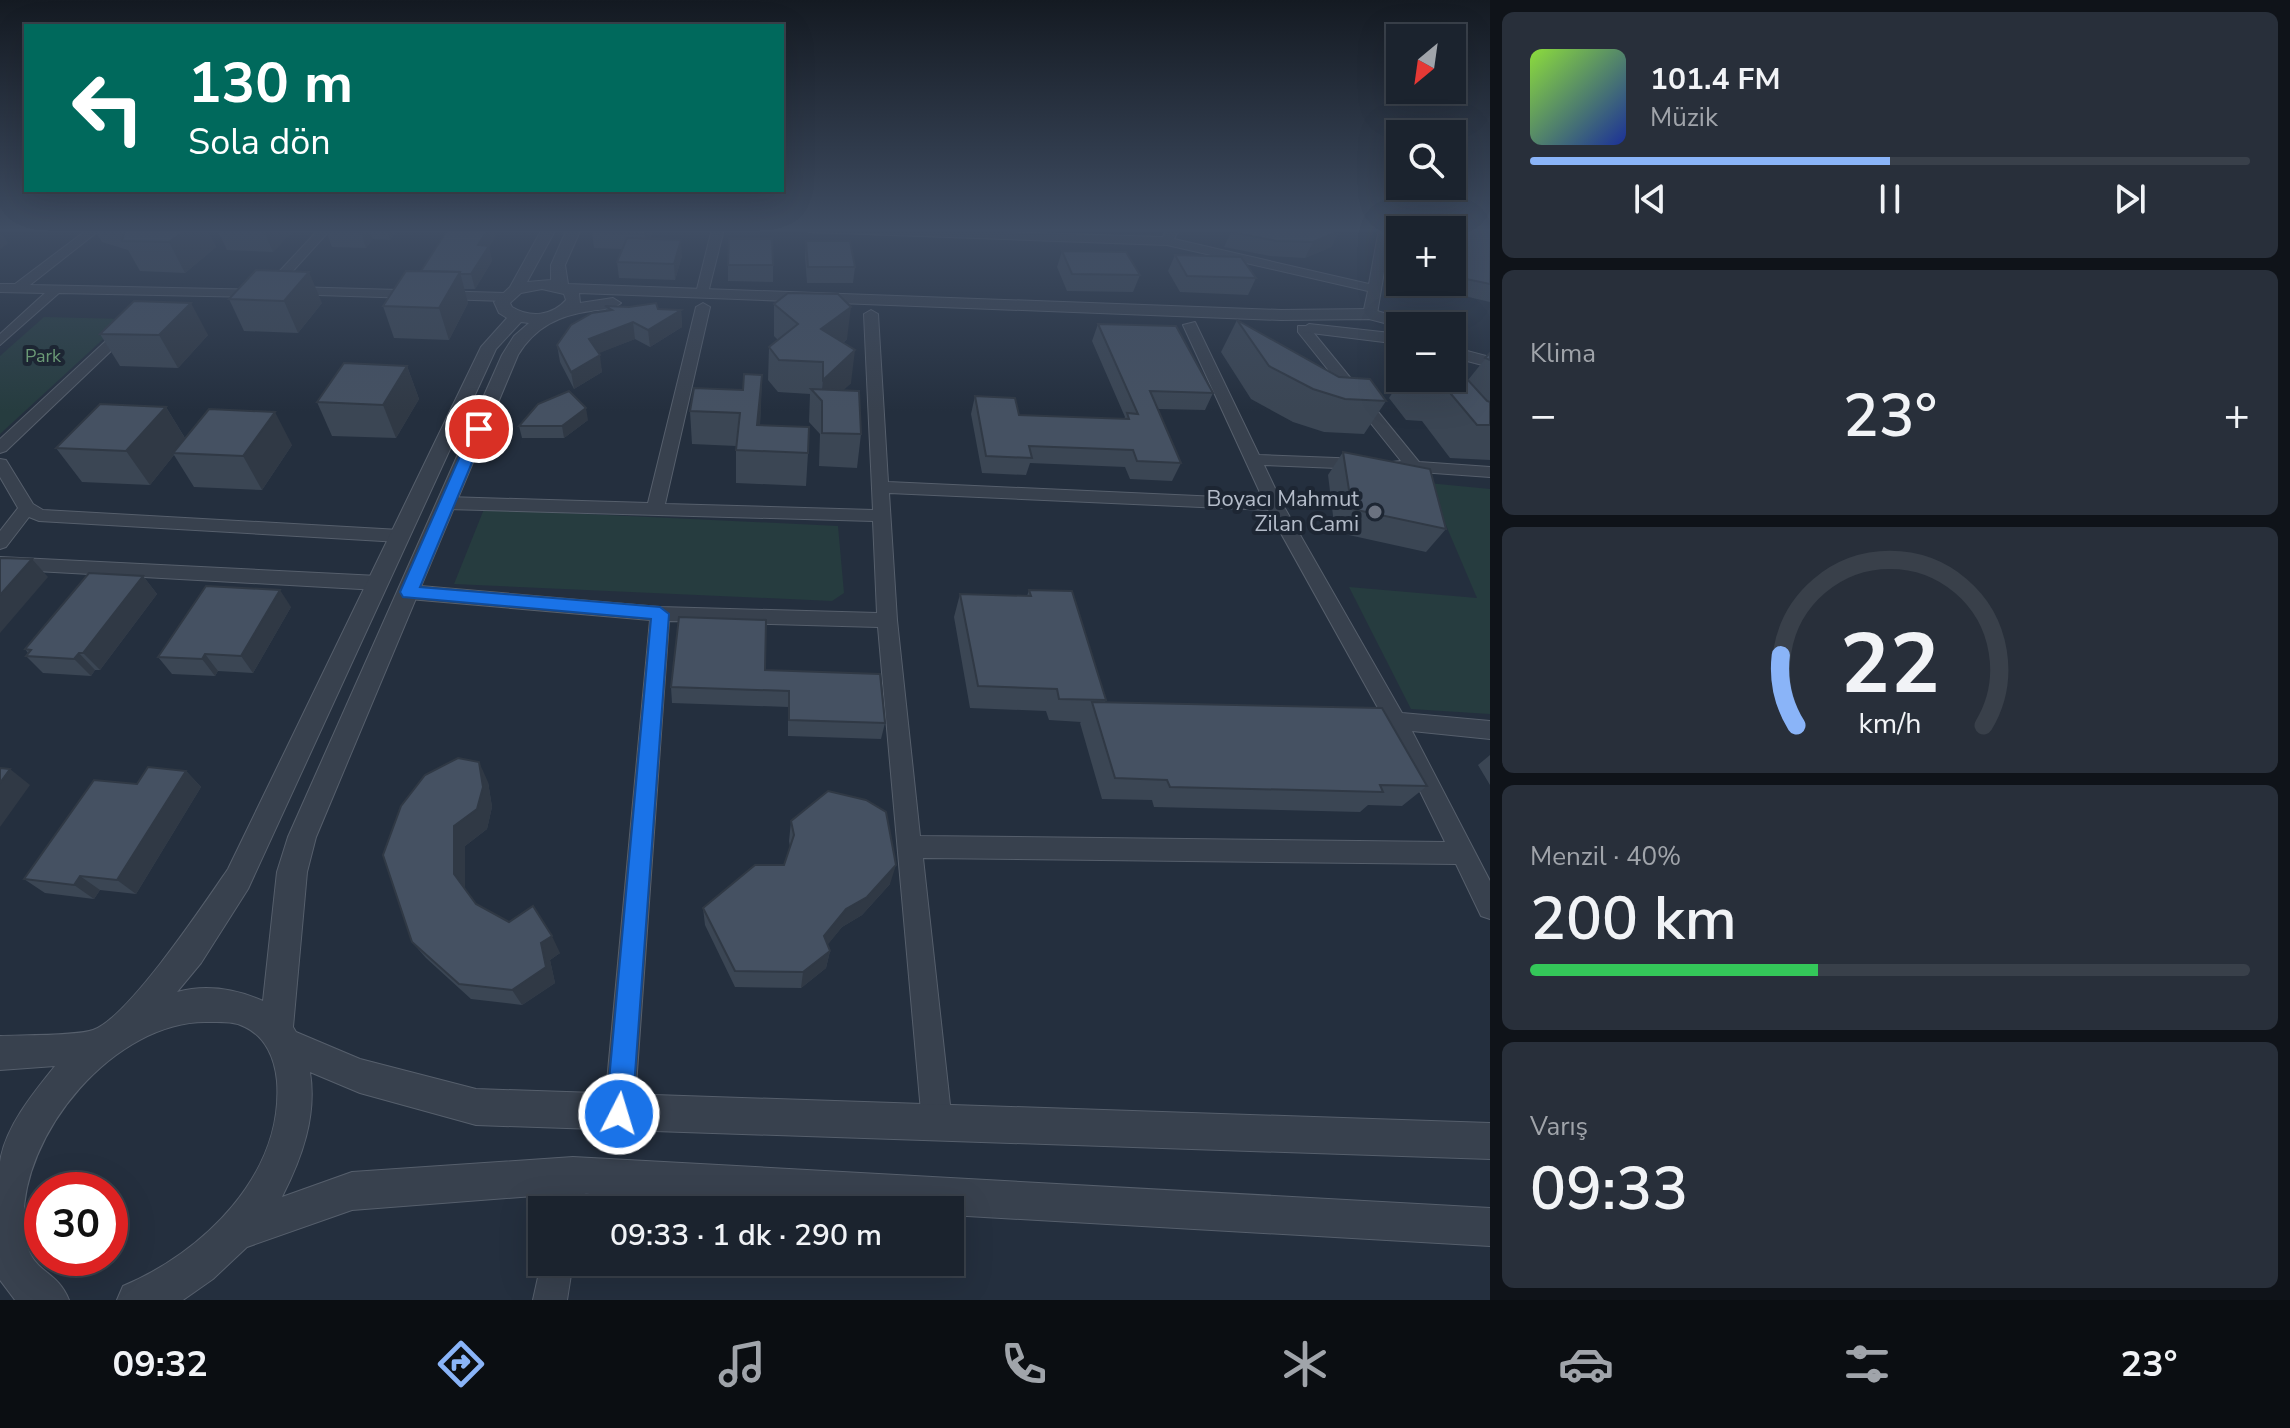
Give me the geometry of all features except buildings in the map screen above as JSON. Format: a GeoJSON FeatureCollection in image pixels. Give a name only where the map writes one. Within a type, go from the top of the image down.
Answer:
{"type":"FeatureCollection","features":[{"type":"Feature","properties":{"kind":"street"},"geometry":{"type":"LineString","coordinates":[[42,290],[268,293],[278,296],[510,302],[544,318]]}},
{"type":"Feature","properties":{"kind":"street"},"geometry":{"type":"LineString","coordinates":[[0,341],[55,290]]}},
{"type":"Feature","properties":{"kind":"street"},"geometry":{"type":"LineString","coordinates":[[268,293],[271,290]]}},
{"type":"Feature","properties":{"kind":"street"},"geometry":{"type":"LineString","coordinates":[[0,1053],[112,1038],[190,952],[238,879],[517,290]]}},
{"type":"Feature","properties":{"kind":"street"},"geometry":{"type":"LineString","coordinates":[[510,302],[525,290]]}},
{"type":"Feature","properties":{"kind":"street"},"geometry":{"type":"LineString","coordinates":[[564,290],[574,300],[568,309]]}},
{"type":"Feature","properties":{"kind":"street"},"geometry":{"type":"LineString","coordinates":[[591,290],[871,314],[1303,329],[1386,337]]}},
{"type":"Feature","properties":{"kind":"street"},"geometry":{"type":"LineString","coordinates":[[655,509],[705,290]]}},
{"type":"Feature","properties":{"kind":"street"},"geometry":{"type":"LineString","coordinates":[[1376,290],[1370,314],[1376,336]]}},
{"type":"Feature","properties":{"kind":"street"},"geometry":{"type":"LineString","coordinates":[[157,307],[202,292]]}},
{"type":"Feature","properties":{"kind":"street"},"geometry":{"type":"LineString","coordinates":[[137,1300],[182,1286],[235,1232],[268,1188],[288,1142],[296,1100],[293,1062],[280,1037],[291,885],[302,837],[510,355],[520,339],[544,318],[568,309],[604,303],[703,300],[1281,315],[1370,314],[1386,318]]}},
{"type":"Feature","properties":{"kind":"street"},"geometry":{"type":"LineString","coordinates":[[871,314],[887,620],[937,1123]]}},
{"type":"Feature","properties":{"kind":"street"},"geometry":{"type":"LineString","coordinates":[[0,448],[135,321]]}},
{"type":"Feature","properties":{"kind":"street"},"geometry":{"type":"LineString","coordinates":[[1190,325],[1274,505],[1396,721],[1490,907]]}},
{"type":"Feature","properties":{"kind":"street"},"geometry":{"type":"LineString","coordinates":[[1303,329],[1413,466]]}},
{"type":"Feature","properties":{"kind":"street"},"geometry":{"type":"LineString","coordinates":[[1466,341],[1490,347]]}},
{"type":"Feature","properties":{"kind":"street"},"geometry":{"type":"LineString","coordinates":[[1466,356],[1490,362]]}},
{"type":"Feature","properties":{"kind":"street"},"geometry":{"type":"LineString","coordinates":[[1252,460],[1490,472]]}},
{"type":"Feature","properties":{"kind":"street"},"geometry":{"type":"LineString","coordinates":[[0,464],[27,508],[39,515],[400,536]]}},
{"type":"Feature","properties":{"kind":"street"},"geometry":{"type":"LineString","coordinates":[[880,487],[1274,505]]}},
{"type":"Feature","properties":{"kind":"street"},"geometry":{"type":"LineString","coordinates":[[447,503],[881,516]]}},
{"type":"Feature","properties":{"kind":"street"},"geometry":{"type":"LineString","coordinates":[[0,543],[27,508]]}},
{"type":"Feature","properties":{"kind":"street"},"geometry":{"type":"LineString","coordinates":[[0,563],[378,583]]}},
{"type":"Feature","properties":{"kind":"street"},"geometry":{"type":"LineString","coordinates":[[409,592],[660,614],[887,620]]}},
{"type":"Feature","properties":{"kind":"street"},"geometry":{"type":"LineString","coordinates":[[619,1114],[660,614]]}},
{"type":"Feature","properties":{"kind":"street"},"geometry":{"type":"LineString","coordinates":[[1396,721],[1490,730]]}},
{"type":"Feature","properties":{"kind":"street"},"geometry":{"type":"LineString","coordinates":[[910,847],[1462,853]]}},
{"type":"Feature","properties":{"kind":"street"},"geometry":{"type":"LineString","coordinates":[[49,1300],[20,1277],[2,1247],[3,1193],[21,1145],[48,1100],[83,1060],[112,1038],[169,1009],[212,1002],[250,1010],[280,1037],[360,1076],[476,1107],[1490,1141]]}},
{"type":"Feature","properties":{"kind":"street"},"geometry":{"type":"LineString","coordinates":[[235,1232],[352,1191],[570,1192],[1490,1227]]}},
{"type":"Feature","properties":{"kind":"street"},"geometry":{"type":"LineString","coordinates":[[550,1300],[554,1276]]}},
{"type":"Feature","properties":{"kind":"green space","name":"Park"},"geometry":{"type":"Polygon","coordinates":[[[44,317],[125,319],[0,434],[0,356],[44,317]]]}},
{"type":"Feature","properties":{"kind":"green space"},"geometry":{"type":"Polygon","coordinates":[[[1428,483],[1490,489],[1490,714],[1411,709],[1349,587],[1477,598],[1428,483]]]}},
{"type":"Feature","properties":{"kind":"green space"},"geometry":{"type":"Polygon","coordinates":[[[484,509],[838,526],[844,593],[832,601],[454,584],[484,509]]]}},
{"type":"Feature","properties":{"kind":"place","name":"Boyacı Mahmut Zilan Cami"},"geometry":{"type":"Point","coordinates":[1375,512]}},
{"type":"Feature","properties":{"kind":"route"},"geometry":{"type":"LineString","coordinates":[[479,429],[409,592],[660,614],[619,1114]]}}]}
